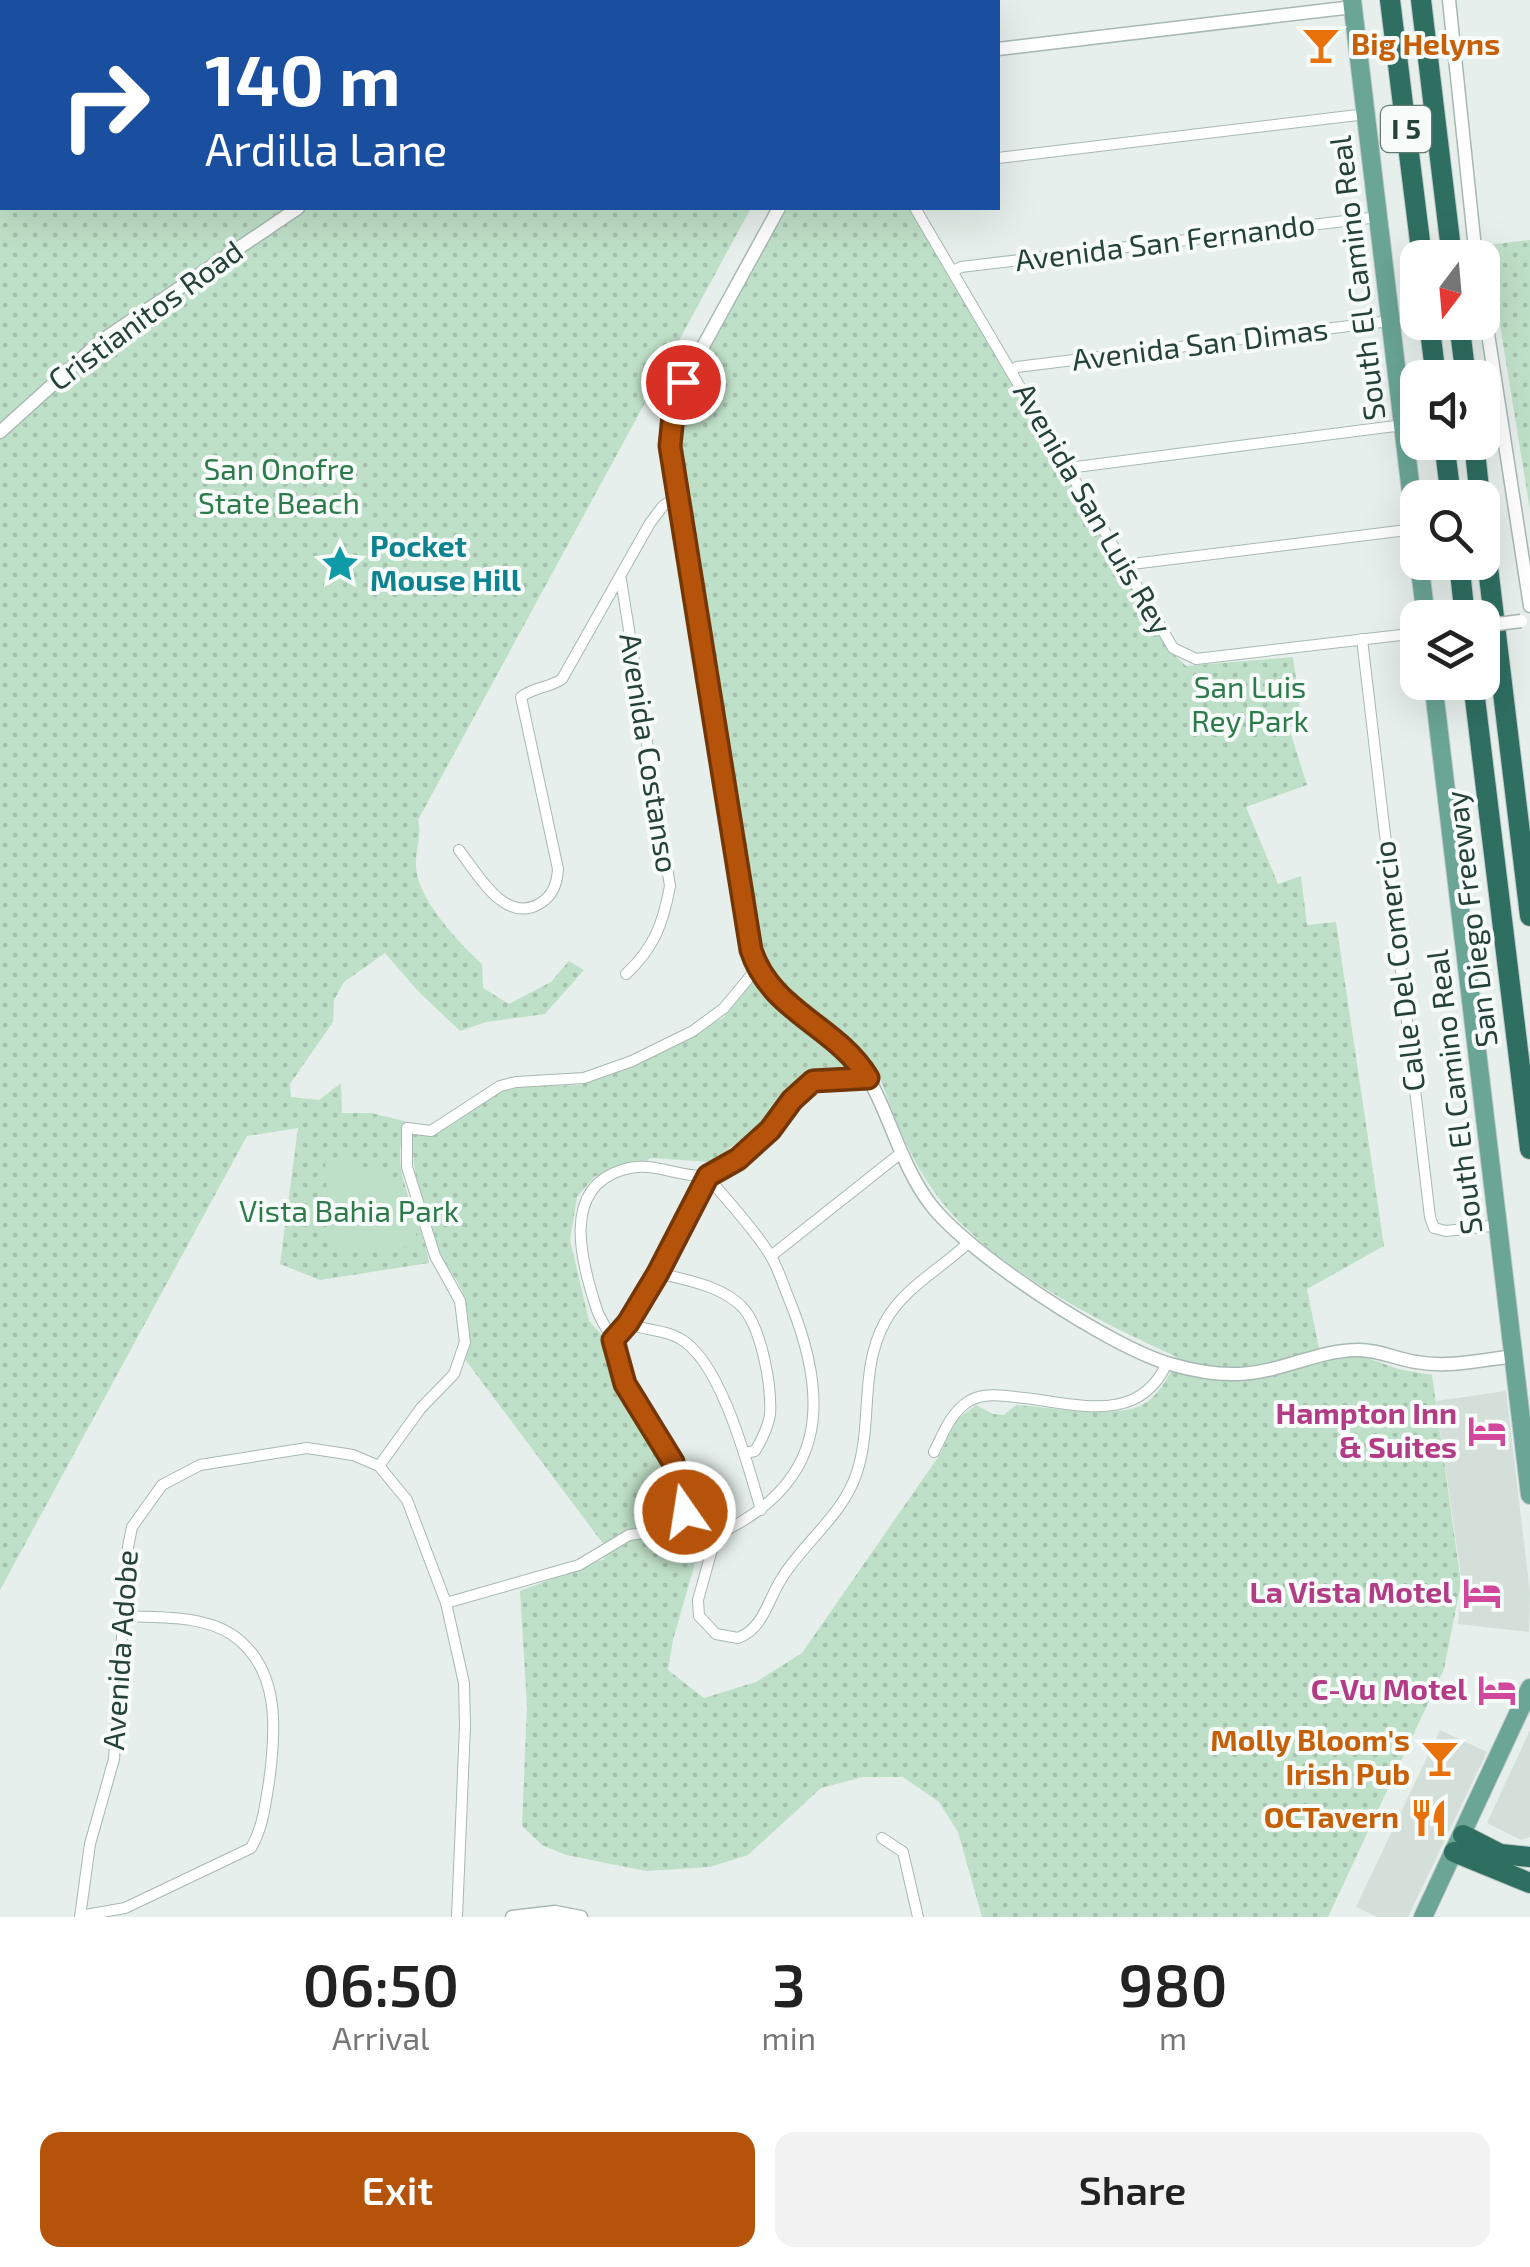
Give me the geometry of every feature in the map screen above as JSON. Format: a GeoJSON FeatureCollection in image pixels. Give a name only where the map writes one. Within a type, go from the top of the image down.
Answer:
{"type":"FeatureCollection","features":[{"type":"Feature","properties":{"kind":"highway","name":"I 5"},"geometry":{"type":"LineString","coordinates":[[1390,0],[1420,240]]}},
{"type":"Feature","properties":{"kind":"highway","name":"I 5"},"geometry":{"type":"LineString","coordinates":[[1421,0],[1450,240]]}},
{"type":"Feature","properties":{"kind":"highway","name":"San Diego Freeway"},"geometry":{"type":"LineString","coordinates":[[1489,580],[1530,916]]}},
{"type":"Feature","properties":{"kind":"highway","name":"San Diego Freeway"},"geometry":{"type":"LineString","coordinates":[[1475,700],[1530,1149]]}},
{"type":"Feature","properties":{"kind":"highway"},"geometry":{"type":"LineString","coordinates":[[1459,1843],[1530,1857]]}},
{"type":"Feature","properties":{"kind":"highway"},"geometry":{"type":"LineString","coordinates":[[1459,1843],[1530,1883]]}},
{"type":"Feature","properties":{"kind":"main road","name":"South El Camino Real"},"geometry":{"type":"LineString","coordinates":[[1352,3],[1400,400]]}},
{"type":"Feature","properties":{"kind":"main road","name":"South El Camino Real"},"geometry":{"type":"LineString","coordinates":[[1436,700],[1530,1496]]}},
{"type":"Feature","properties":{"kind":"main road"},"geometry":{"type":"LineString","coordinates":[[1423,1917],[1530,1688]]}},
{"type":"Feature","properties":{"kind":"street"},"geometry":{"type":"LineString","coordinates":[[1449,0],[1474,240]]}},
{"type":"Feature","properties":{"kind":"street"},"geometry":{"type":"LineString","coordinates":[[1000,49],[1352,3]]}},
{"type":"Feature","properties":{"kind":"street"},"geometry":{"type":"LineString","coordinates":[[1000,158],[1366,114]]}},
{"type":"Feature","properties":{"kind":"street","name":"Cristianitos Road"},"geometry":{"type":"LineString","coordinates":[[0,432],[101,341],[295,210]]}},
{"type":"Feature","properties":{"kind":"street"},"geometry":{"type":"LineString","coordinates":[[778,210],[683,382],[674,405],[670,446],[757,968],[775,993],[798,1014],[841,1042],[868,1078],[901,1153],[932,1207],[968,1243],[1013,1276],[1109,1335],[1167,1363],[1235,1374],[1279,1368],[1317,1354],[1360,1350],[1445,1365],[1514,1356]]}},
{"type":"Feature","properties":{"kind":"street","name":"Avenida San Luis Rey"},"geometry":{"type":"LineString","coordinates":[[916,210],[1173,648],[1196,659],[1400,635]]}},
{"type":"Feature","properties":{"kind":"street","name":"Avenida San Fernando"},"geometry":{"type":"LineString","coordinates":[[953,271],[1378,218]]}},
{"type":"Feature","properties":{"kind":"street","name":"Avenida San Dimas"},"geometry":{"type":"LineString","coordinates":[[1011,371],[1017,367],[1390,321]]}},
{"type":"Feature","properties":{"kind":"street"},"geometry":{"type":"LineString","coordinates":[[1489,340],[1530,606]]}},
{"type":"Feature","properties":{"kind":"street"},"geometry":{"type":"LineString","coordinates":[[1068,468],[1400,424]]}},
{"type":"Feature","properties":{"kind":"street"},"geometry":{"type":"LineString","coordinates":[[459,850],[500,901],[513,908],[539,904],[550,895],[558,869],[522,697],[562,679],[650,523],[677,496]]}},
{"type":"Feature","properties":{"kind":"street"},"geometry":{"type":"LineString","coordinates":[[1125,568],[1132,564],[1400,531]]}},
{"type":"Feature","properties":{"kind":"street","name":"Avenida Costanso"},"geometry":{"type":"LineString","coordinates":[[620,579],[670,886],[648,953],[626,974]]}},
{"type":"Feature","properties":{"kind":"street"},"geometry":{"type":"LineString","coordinates":[[1500,624],[1525,621]]}},
{"type":"Feature","properties":{"kind":"street","name":"Calle Del Comercio"},"geometry":{"type":"LineString","coordinates":[[1362,639],[1430,1217],[1434,1228],[1446,1231],[1499,1225]]}},
{"type":"Feature","properties":{"kind":"street"},"geometry":{"type":"LineString","coordinates":[[457,1917],[465,1697],[446,1603],[408,1500],[378,1466],[421,1408],[454,1374],[465,1342],[460,1301],[436,1256],[407,1167],[407,1128],[431,1131],[500,1086],[584,1078],[632,1061],[693,1031],[724,1008],[757,968]]}},
{"type":"Feature","properties":{"kind":"street"},"geometry":{"type":"LineString","coordinates":[[613,1340],[658,1273],[708,1176],[738,1159],[813,1081],[868,1078]]}},
{"type":"Feature","properties":{"kind":"street"},"geometry":{"type":"LineString","coordinates":[[771,1256],[901,1153]]}},
{"type":"Feature","properties":{"kind":"street"},"geometry":{"type":"LineString","coordinates":[[716,1535],[685,1512],[673,1462],[625,1384],[613,1340],[597,1312],[579,1221],[585,1201],[601,1181],[620,1170],[646,1166],[708,1176],[771,1256],[807,1344],[814,1405],[806,1454],[783,1492],[762,1510],[716,1535],[698,1600],[699,1616],[716,1634],[738,1638],[756,1628],[780,1581],[838,1506],[856,1476],[865,1441],[867,1377],[886,1319],[916,1286],[968,1243]]}},
{"type":"Feature","properties":{"kind":"street"},"geometry":{"type":"LineString","coordinates":[[658,1273],[710,1287],[742,1307],[753,1325],[763,1354],[770,1416],[755,1451],[744,1453]]}},
{"type":"Feature","properties":{"kind":"street"},"geometry":{"type":"LineString","coordinates":[[628,1323],[681,1338],[700,1358],[716,1381],[762,1510]]}},
{"type":"Feature","properties":{"kind":"street"},"geometry":{"type":"LineString","coordinates":[[934,1452],[960,1408],[978,1397],[999,1395],[1123,1405],[1145,1396],[1167,1363]]}},
{"type":"Feature","properties":{"kind":"street","name":"Avenida Adobe"},"geometry":{"type":"LineString","coordinates":[[80,1917],[90,1844],[114,1759],[132,1528],[162,1485],[200,1465],[307,1448],[353,1455],[378,1466]]}},
{"type":"Feature","properties":{"kind":"street"},"geometry":{"type":"LineString","coordinates":[[446,1603],[579,1565],[629,1535],[658,1531],[685,1512]]}},
{"type":"Feature","properties":{"kind":"street"},"geometry":{"type":"LineString","coordinates":[[80,1917],[125,1908],[251,1848],[261,1832],[264,1814],[276,1731],[262,1669],[251,1652],[231,1634],[210,1624],[126,1616]]}},
{"type":"Feature","properties":{"kind":"street"},"geometry":{"type":"LineString","coordinates":[[882,1838],[903,1852],[918,1917]]}},
{"type":"Feature","properties":{"kind":"street"},"geometry":{"type":"LineString","coordinates":[[512,1917],[555,1912],[581,1917]]}},
{"type":"Feature","properties":{"kind":"shaded area"},"geometry":{"type":"Polygon","coordinates":[[[1506,1391],[1530,1593],[1529,1632],[1458,1624],[1462,1583],[1436,1401],[1506,1391]]]}},
{"type":"Feature","properties":{"kind":"shaded area"},"geometry":{"type":"Polygon","coordinates":[[[1440,1730],[1487,1752],[1408,1917],[1377,1917],[1356,1907],[1440,1730]]]}},
{"type":"Feature","properties":{"kind":"shaded area"},"geometry":{"type":"Polygon","coordinates":[[[1530,1730],[1530,1837],[1521,1840],[1487,1823],[1530,1730]]]}},
{"type":"Feature","properties":{"kind":"green space","name":"San Onofre State Beach"},"geometry":{"type":"Polygon","coordinates":[[[0,210],[750,210],[418,820],[418,880],[441,920],[482,964],[483,988],[509,1004],[551,982],[569,961],[584,970],[545,1014],[486,1022],[460,1031],[385,953],[344,982],[334,1000],[333,1022],[290,1084],[291,1097],[319,1100],[341,1083],[342,1113],[371,1113],[408,1122],[401,1146],[401,1168],[429,1263],[320,1280],[280,1264],[298,1128],[247,1136],[0,1590],[0,210]]]}},
{"type":"Feature","properties":{"kind":"green space","name":"San Luis Rey Park"},"geometry":{"type":"Polygon","coordinates":[[[785,210],[912,210],[1169,650],[1186,666],[1293,657],[1301,717],[1299,724],[1289,728],[1307,785],[1246,807],[1278,884],[1301,876],[1307,925],[1336,922],[1384,1246],[1307,1289],[1321,1358],[1365,1357],[1398,1369],[1432,1375],[1461,1583],[1444,1669],[1328,1917],[982,1917],[958,1832],[939,1802],[903,1777],[863,1777],[821,1788],[748,1855],[710,1867],[646,1871],[566,1855],[542,1845],[522,1826],[527,1706],[520,1591],[604,1559],[604,1545],[464,1358],[468,1314],[459,1285],[441,1255],[424,1211],[416,1180],[413,1134],[434,1134],[495,1093],[519,1087],[580,1085],[671,1048],[724,1017],[761,963],[675,434],[685,393],[785,210]],[[834,1068],[807,1078],[757,1126],[711,1162],[650,1158],[646,1162],[629,1162],[594,1177],[577,1197],[570,1240],[589,1321],[601,1334],[619,1387],[666,1464],[669,1508],[701,1542],[668,1670],[704,1698],[756,1682],[802,1653],[941,1453],[955,1421],[976,1405],[1004,1415],[1016,1405],[1102,1412],[1135,1408],[1157,1392],[1177,1357],[1078,1308],[981,1242],[933,1190],[902,1133],[878,1073],[834,1068]]]}},
{"type":"Feature","properties":{"kind":"green space"},"geometry":{"type":"Polygon","coordinates":[[[1530,240],[1530,510],[1500,325],[1500,243],[1530,240]]]}},
{"type":"Feature","properties":{"kind":"green space","name":"Vista Bahia Park"},"geometry":{"type":"Polygon","coordinates":[[[325,1160],[363,1166],[391,1183],[409,1209],[418,1246],[337,1250],[330,1244],[325,1160]]]}},
{"type":"Feature","properties":{"kind":"place","name":"Big Helyns"},"geometry":{"type":"Point","coordinates":[1321,45]}},
{"type":"Feature","properties":{"kind":"place","name":"Pocket Mouse Hill"},"geometry":{"type":"Point","coordinates":[340,564]}},
{"type":"Feature","properties":{"kind":"place","name":"Hampton Inn & Suites"},"geometry":{"type":"Point","coordinates":[1487,1431]}},
{"type":"Feature","properties":{"kind":"place","name":"La Vista Motel"},"geometry":{"type":"Point","coordinates":[1482,1593]}},
{"type":"Feature","properties":{"kind":"place","name":"C-Vu Motel"},"geometry":{"type":"Point","coordinates":[1497,1690]}},
{"type":"Feature","properties":{"kind":"place","name":"Molly Bloom's Irish Pub"},"geometry":{"type":"Point","coordinates":[1440,1758]}},
{"type":"Feature","properties":{"kind":"place","name":"OCTavern"},"geometry":{"type":"Point","coordinates":[1429,1818]}},
{"type":"Feature","properties":{"kind":"route"},"geometry":{"type":"LineString","coordinates":[[683,382],[674,405],[670,446],[751,950],[757,968],[775,993],[798,1014],[841,1042],[868,1078],[813,1081],[738,1159],[708,1176],[658,1273],[613,1340],[625,1384],[673,1462],[685,1512]]}}]}
